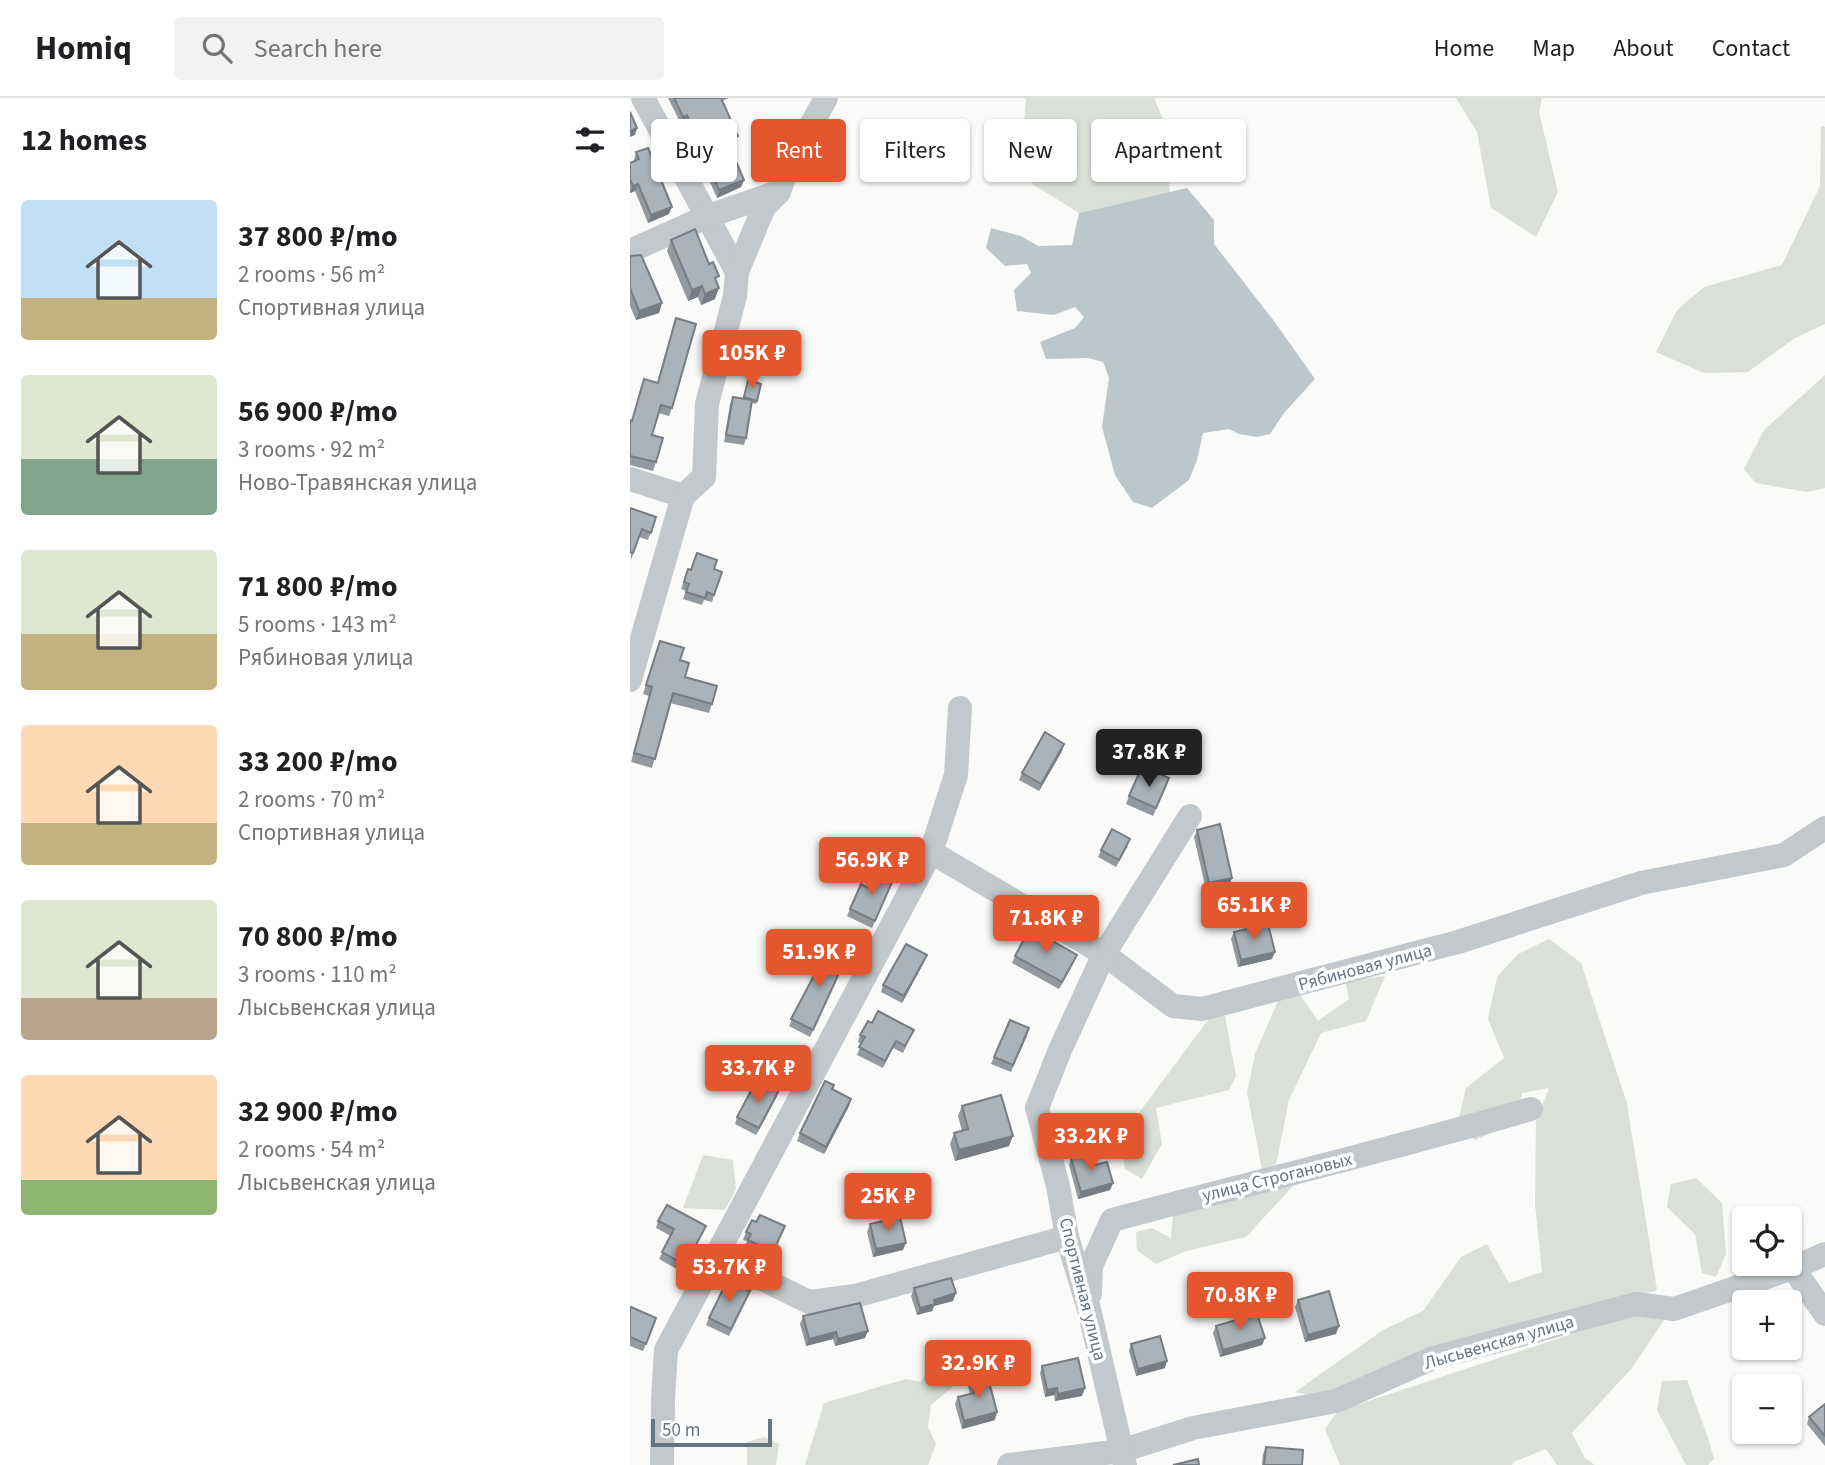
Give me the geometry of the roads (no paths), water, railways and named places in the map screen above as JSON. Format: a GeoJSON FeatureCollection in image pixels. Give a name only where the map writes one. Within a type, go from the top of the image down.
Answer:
{"type":"FeatureCollection","features":[{"type":"Feature","properties":{"kind":"street"},"geometry":{"type":"LineString","coordinates":[[643,98],[737,272]]}},
{"type":"Feature","properties":{"kind":"street"},"geometry":{"type":"LineString","coordinates":[[630,680],[683,496],[704,477],[707,404],[735,296],[737,272],[764,206],[779,192],[787,169],[826,98]]}},
{"type":"Feature","properties":{"kind":"street"},"geometry":{"type":"LineString","coordinates":[[630,251],[706,217],[779,192]]}},
{"type":"Feature","properties":{"kind":"street"},"geometry":{"type":"LineString","coordinates":[[630,479],[683,496]]}},
{"type":"Feature","properties":{"kind":"street"},"geometry":{"type":"LineString","coordinates":[[662,1465],[666,1350],[931,852],[956,775],[960,708]]}},
{"type":"Feature","properties":{"kind":"street","name":"Спортивная улица"},"geometry":{"type":"LineString","coordinates":[[1123,1458],[1089,1309],[1067,1237],[1058,1186],[1037,1108],[1104,954],[1190,816]]}},
{"type":"Feature","properties":{"kind":"street","name":"Рябиновая улица"},"geometry":{"type":"LineString","coordinates":[[931,852],[1104,954],[1173,1006],[1202,1009],[1458,942],[1641,883],[1784,855],[1825,828]]}},
{"type":"Feature","properties":{"kind":"street","name":"улица Строгановых"},"geometry":{"type":"LineString","coordinates":[[1089,1309],[1091,1266],[1112,1220],[1404,1145],[1531,1109]]}},
{"type":"Feature","properties":{"kind":"street"},"geometry":{"type":"LineString","coordinates":[[716,1256],[809,1301],[855,1296],[1067,1237]]}},
{"type":"Feature","properties":{"kind":"street","name":"Лысьвенская улица"},"geometry":{"type":"LineString","coordinates":[[1802,1264],[1825,1254]]}},
{"type":"Feature","properties":{"kind":"street","name":"Лысьвенская улица"},"geometry":{"type":"LineString","coordinates":[[1009,1465],[1123,1458],[1193,1428],[1336,1401],[1433,1358],[1636,1304],[1674,1308],[1769,1276]]}},
{"type":"Feature","properties":{"kind":"street"},"geometry":{"type":"LineString","coordinates":[[1799,1276],[1825,1314]]}}]}
